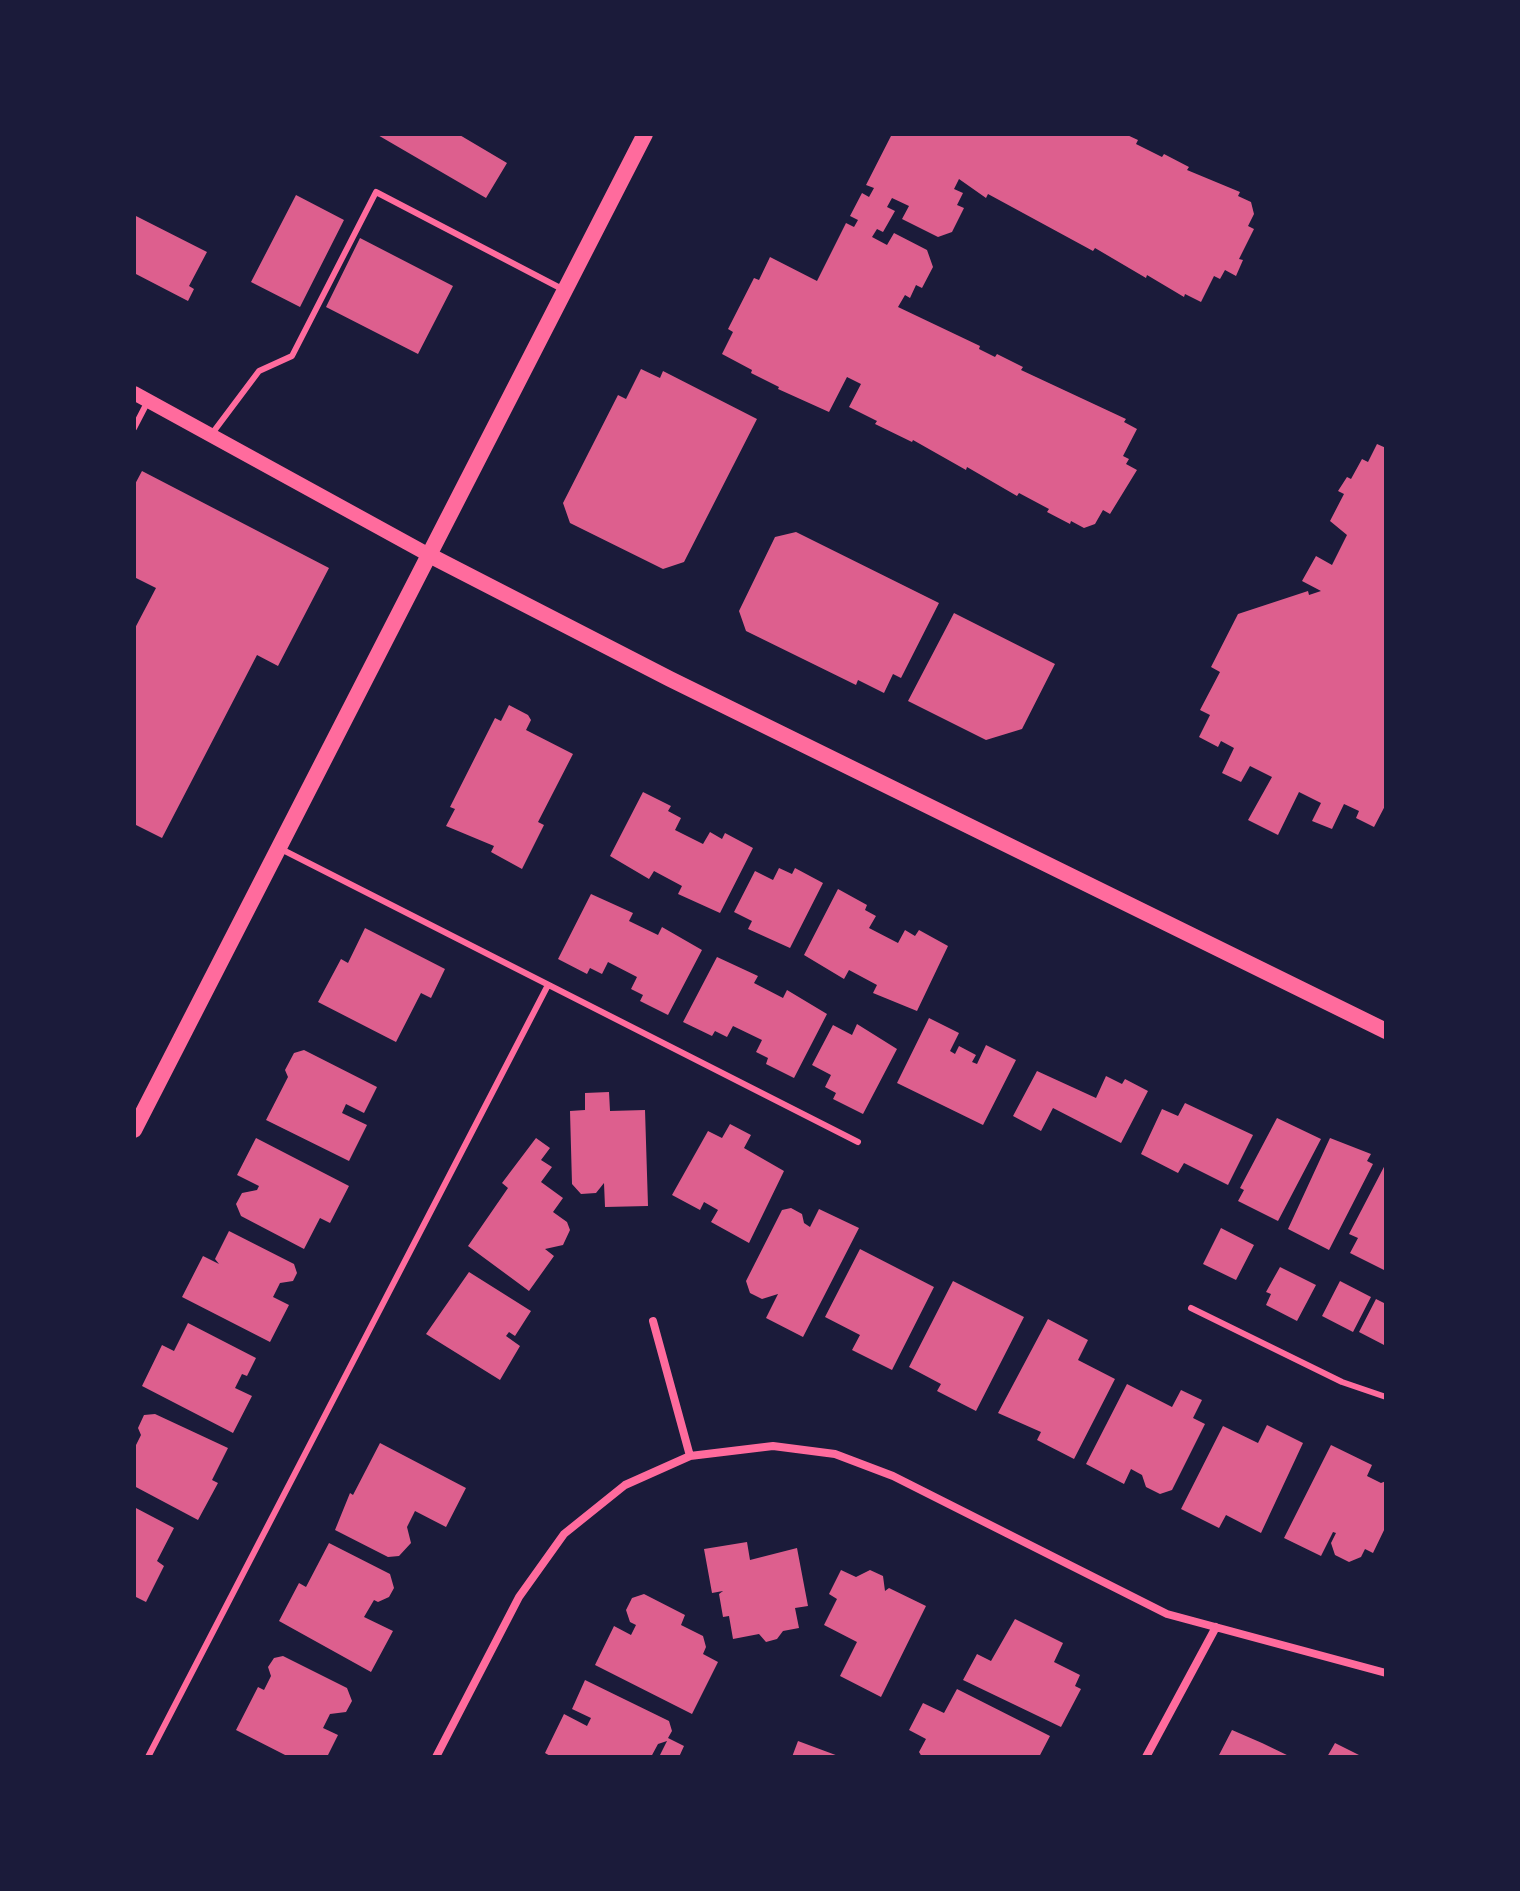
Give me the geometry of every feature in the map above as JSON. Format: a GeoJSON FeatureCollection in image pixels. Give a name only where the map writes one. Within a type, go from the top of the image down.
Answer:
{"type":"FeatureCollection","features":[{"type":"Feature","properties":{"kind":"main road"},"geometry":{"type":"LineString","coordinates":[[134,1130],[645,134]]}},
{"type":"Feature","properties":{"kind":"main road"},"geometry":{"type":"LineString","coordinates":[[429,555],[670,679],[1386,1031]]}},
{"type":"Feature","properties":{"kind":"street"},"geometry":{"type":"LineString","coordinates":[[134,393],[429,555]]}},
{"type":"Feature","properties":{"kind":"street"},"geometry":{"type":"LineString","coordinates":[[653,1321],[690,1456]]}},
{"type":"Feature","properties":{"kind":"street"},"geometry":{"type":"LineString","coordinates":[[436,1757],[519,1597],[564,1534],[625,1485],[690,1456],[773,1446],[835,1454],[893,1476],[1167,1614],[1386,1673]]}},
{"type":"Feature","properties":{"kind":"street"},"geometry":{"type":"LineString","coordinates":[[1146,1757],[1216,1627]]}},
{"type":"Feature","properties":{"kind":"lane"},"geometry":{"type":"LineString","coordinates":[[210,436],[259,371],[292,356],[376,192],[564,290]]}},
{"type":"Feature","properties":{"kind":"lane"},"geometry":{"type":"LineString","coordinates":[[134,428],[148,401]]}},
{"type":"Feature","properties":{"kind":"lane"},"geometry":{"type":"LineString","coordinates":[[279,848],[858,1142]]}},
{"type":"Feature","properties":{"kind":"lane"},"geometry":{"type":"LineString","coordinates":[[148,1757],[548,985]]}},
{"type":"Feature","properties":{"kind":"lane"},"geometry":{"type":"LineString","coordinates":[[1191,1308],[1342,1382],[1386,1397]]}},
{"type":"Feature","properties":{"kind":"building"},"geometry":{"type":"Polygon","coordinates":[[[376,134],[458,134],[507,163],[486,198],[376,134]]]}},
{"type":"Feature","properties":{"kind":"building"},"geometry":{"type":"Polygon","coordinates":[[[892,134],[1125,134],[1138,140],[1136,144],[1189,167],[1187,170],[1240,192],[1238,196],[1251,202],[1254,214],[1248,226],[1254,229],[1239,259],[1243,260],[1236,276],[1225,270],[1220,279],[1214,276],[1201,302],[1185,294],[1184,297],[1147,275],[1146,278],[1095,248],[1093,251],[988,194],[986,198],[959,179],[954,189],[963,193],[957,205],[964,208],[952,232],[938,237],[902,219],[909,206],[892,198],[887,207],[895,211],[883,232],[877,229],[872,237],[887,245],[894,233],[927,250],[933,267],[922,288],[916,285],[910,298],[905,295],[898,307],[1126,419],[1124,422],[1137,429],[1123,456],[1129,459],[1126,464],[1137,470],[1110,514],[1103,510],[1095,524],[1084,528],[1071,521],[1070,524],[1019,493],[1017,496],[967,467],[966,470],[913,440],[875,424],[877,421],[849,407],[861,384],[847,377],[829,412],[778,389],[722,354],[733,332],[728,329],[754,278],[759,280],[770,257],[817,281],[846,223],[854,227],[858,220],[850,216],[862,193],[869,197],[874,188],[866,185],[892,134]]]}},
{"type":"Feature","properties":{"kind":"building"},"geometry":{"type":"Polygon","coordinates":[[[296,195],[344,220],[300,307],[251,282],[296,195]]]}},
{"type":"Feature","properties":{"kind":"building"},"geometry":{"type":"Polygon","coordinates":[[[134,215],[207,252],[189,286],[194,289],[188,301],[134,273],[134,215]]]}},
{"type":"Feature","properties":{"kind":"building"},"geometry":{"type":"Polygon","coordinates":[[[360,238],[453,286],[418,354],[326,307],[360,238]]]}},
{"type":"Feature","properties":{"kind":"building"},"geometry":{"type":"Polygon","coordinates":[[[641,369],[660,378],[663,371],[757,419],[684,562],[663,569],[570,523],[563,503],[618,395],[626,399],[641,369]]]}},
{"type":"Feature","properties":{"kind":"building"},"geometry":{"type":"Polygon","coordinates":[[[1377,444],[1386,448],[1386,804],[1374,827],[1356,818],[1359,811],[1344,804],[1332,829],[1312,821],[1321,803],[1299,792],[1278,835],[1248,820],[1272,777],[1250,766],[1241,782],[1222,773],[1234,748],[1221,741],[1218,747],[1199,737],[1210,715],[1200,710],[1220,672],[1211,667],[1238,614],[1308,591],[1309,595],[1321,591],[1302,581],[1316,556],[1332,565],[1347,535],[1330,521],[1344,494],[1338,491],[1347,477],[1351,479],[1362,459],[1368,462],[1377,444]]]}},
{"type":"Feature","properties":{"kind":"building"},"geometry":{"type":"Polygon","coordinates":[[[142,471],[329,568],[278,666],[257,655],[162,838],[134,824],[134,630],[156,588],[134,577],[134,486],[142,471]]]}},
{"type":"Feature","properties":{"kind":"building"},"geometry":{"type":"Polygon","coordinates":[[[796,532],[939,603],[901,678],[893,674],[884,693],[858,680],[856,685],[746,631],[739,611],[775,537],[796,532]]]}},
{"type":"Feature","properties":{"kind":"building"},"geometry":{"type":"Polygon","coordinates":[[[954,613],[1055,664],[1022,729],[986,740],[908,701],[954,613]]]}},
{"type":"Feature","properties":{"kind":"building"},"geometry":{"type":"Polygon","coordinates":[[[509,705],[528,715],[531,720],[526,730],[573,754],[538,822],[544,825],[522,869],[491,852],[494,846],[446,826],[455,809],[450,807],[495,718],[501,721],[509,705]]]}},
{"type":"Feature","properties":{"kind":"building"},"geometry":{"type":"Polygon","coordinates":[[[643,792],[671,806],[668,811],[681,818],[675,830],[703,844],[710,832],[722,839],[725,833],[753,848],[720,913],[678,894],[682,886],[654,871],[649,879],[610,856],[643,792]]]}},
{"type":"Feature","properties":{"kind":"building"},"geometry":{"type":"Polygon","coordinates":[[[779,868],[792,874],[795,868],[823,883],[790,948],[748,929],[752,921],[734,912],[755,871],[773,880],[779,868]]]}},
{"type":"Feature","properties":{"kind":"building"},"geometry":{"type":"Polygon","coordinates":[[[838,889],[867,905],[865,910],[876,916],[869,928],[898,943],[905,930],[915,936],[919,930],[948,946],[917,1011],[873,993],[877,985],[849,970],[844,979],[804,955],[838,889]]]}},
{"type":"Feature","properties":{"kind":"building"},"geometry":{"type":"Polygon","coordinates":[[[591,894],[633,913],[629,921],[658,935],[662,927],[702,950],[668,1015],[640,1001],[643,995],[631,989],[637,977],[608,962],[602,974],[590,968],[587,974],[558,959],[591,894]]]}},
{"type":"Feature","properties":{"kind":"building"},"geometry":{"type":"Polygon","coordinates":[[[365,928],[445,969],[431,998],[421,993],[396,1042],[318,1002],[341,959],[348,963],[365,928]]]}},
{"type":"Feature","properties":{"kind":"building"},"geometry":{"type":"Polygon","coordinates":[[[717,957],[758,976],[754,983],[783,998],[787,990],[827,1014],[794,1078],[766,1064],[768,1058],[756,1052],[762,1040],[733,1026],[727,1037],[715,1031],[712,1036],[683,1022],[717,957]]]}},
{"type":"Feature","properties":{"kind":"building"},"geometry":{"type":"Polygon","coordinates":[[[929,1018],[959,1033],[950,1051],[955,1054],[959,1046],[976,1055],[972,1062],[977,1064],[986,1045],[1016,1060],[983,1125],[897,1083],[929,1018]]]}},
{"type":"Feature","properties":{"kind":"building"},"geometry":{"type":"Polygon","coordinates":[[[857,1024],[897,1049],[863,1114],[833,1099],[836,1093],[825,1087],[831,1075],[812,1065],[833,1025],[852,1035],[857,1024]]]}},
{"type":"Feature","properties":{"kind":"building"},"geometry":{"type":"Polygon","coordinates":[[[304,1050],[377,1087],[364,1113],[346,1104],[342,1113],[367,1125],[349,1161],[266,1120],[288,1077],[285,1070],[294,1053],[304,1050]]]}},
{"type":"Feature","properties":{"kind":"building"},"geometry":{"type":"Polygon","coordinates":[[[1037,1071],[1096,1098],[1106,1076],[1122,1084],[1125,1079],[1148,1091],[1121,1143],[1053,1108],[1041,1131],[1013,1116],[1037,1071]]]}},
{"type":"Feature","properties":{"kind":"building"},"geometry":{"type":"Polygon","coordinates":[[[609,1092],[610,1111],[645,1110],[648,1206],[605,1207],[604,1183],[596,1193],[581,1194],[572,1184],[570,1111],[585,1110],[585,1093],[609,1092]]]}},
{"type":"Feature","properties":{"kind":"building"},"geometry":{"type":"Polygon","coordinates":[[[1185,1103],[1253,1135],[1228,1185],[1184,1163],[1178,1173],[1141,1154],[1162,1109],[1178,1116],[1185,1103]]]}},
{"type":"Feature","properties":{"kind":"building"},"geometry":{"type":"Polygon","coordinates":[[[1277,1118],[1321,1139],[1278,1221],[1238,1201],[1244,1190],[1240,1188],[1277,1118]]]}},
{"type":"Feature","properties":{"kind":"building"},"geometry":{"type":"Polygon","coordinates":[[[730,1124],[751,1135],[744,1148],[784,1171],[749,1243],[711,1222],[718,1210],[704,1202],[700,1210],[672,1195],[708,1131],[722,1138],[730,1124]]]}},
{"type":"Feature","properties":{"kind":"building"},"geometry":{"type":"Polygon","coordinates":[[[256,1138],[349,1186],[330,1223],[320,1218],[304,1249],[241,1216],[236,1204],[242,1193],[257,1190],[259,1186],[237,1175],[256,1138]]]}},
{"type":"Feature","properties":{"kind":"building"},"geometry":{"type":"Polygon","coordinates":[[[536,1138],[550,1148],[541,1160],[552,1167],[541,1182],[563,1198],[553,1212],[567,1222],[570,1230],[563,1245],[545,1249],[554,1256],[529,1291],[468,1246],[508,1188],[502,1183],[536,1138]]]}},
{"type":"Feature","properties":{"kind":"building"},"geometry":{"type":"Polygon","coordinates":[[[1330,1138],[1371,1154],[1367,1161],[1373,1164],[1329,1250],[1288,1229],[1330,1138]]]}},
{"type":"Feature","properties":{"kind":"building"},"geometry":{"type":"Polygon","coordinates":[[[1386,1163],[1386,1271],[1350,1253],[1358,1238],[1349,1234],[1386,1163]]]}},
{"type":"Feature","properties":{"kind":"building"},"geometry":{"type":"Polygon","coordinates":[[[791,1208],[802,1214],[804,1223],[810,1227],[819,1209],[859,1228],[803,1337],[766,1318],[778,1294],[762,1299],[750,1293],[746,1281],[782,1210],[791,1208]]]}},
{"type":"Feature","properties":{"kind":"building"},"geometry":{"type":"Polygon","coordinates":[[[1221,1228],[1254,1245],[1236,1280],[1203,1264],[1221,1228]]]}},
{"type":"Feature","properties":{"kind":"building"},"geometry":{"type":"Polygon","coordinates":[[[229,1231],[294,1264],[297,1273],[293,1281],[280,1283],[273,1297],[289,1305],[270,1342],[182,1297],[203,1256],[219,1264],[215,1259],[229,1231]]]}},
{"type":"Feature","properties":{"kind":"building"},"geometry":{"type":"Polygon","coordinates":[[[860,1249],[934,1287],[892,1370],[852,1350],[860,1335],[825,1317],[860,1249]]]}},
{"type":"Feature","properties":{"kind":"building"},"geometry":{"type":"Polygon","coordinates":[[[1280,1267],[1316,1285],[1297,1321],[1266,1305],[1271,1294],[1266,1292],[1280,1267]]]}},
{"type":"Feature","properties":{"kind":"building"},"geometry":{"type":"Polygon","coordinates":[[[469,1272],[531,1311],[515,1336],[509,1332],[506,1336],[520,1346],[500,1380],[426,1334],[469,1272]]]}},
{"type":"Feature","properties":{"kind":"building"},"geometry":{"type":"Polygon","coordinates":[[[953,1281],[1024,1317],[976,1411],[937,1391],[941,1384],[909,1367],[953,1281]]]}},
{"type":"Feature","properties":{"kind":"building"},"geometry":{"type":"Polygon","coordinates":[[[1340,1281],[1371,1297],[1353,1332],[1322,1316],[1340,1281]]]}},
{"type":"Feature","properties":{"kind":"building"},"geometry":{"type":"Polygon","coordinates":[[[1376,1299],[1386,1304],[1386,1346],[1359,1332],[1376,1299]]]}},
{"type":"Feature","properties":{"kind":"building"},"geometry":{"type":"Polygon","coordinates":[[[1048,1319],[1088,1340],[1078,1360],[1115,1379],[1074,1459],[1037,1440],[1041,1432],[998,1413],[1048,1319]]]}},
{"type":"Feature","properties":{"kind":"building"},"geometry":{"type":"Polygon","coordinates":[[[188,1323],[256,1358],[247,1376],[242,1374],[235,1388],[252,1396],[233,1433],[142,1386],[162,1345],[174,1351],[188,1323]]]}},
{"type":"Feature","properties":{"kind":"building"},"geometry":{"type":"Polygon","coordinates":[[[1127,1384],[1172,1407],[1181,1390],[1202,1400],[1193,1418],[1205,1424],[1172,1490],[1160,1494],[1146,1487],[1142,1475],[1131,1469],[1124,1484],[1086,1464],[1127,1384]]]}},
{"type":"Feature","properties":{"kind":"building"},"geometry":{"type":"Polygon","coordinates":[[[155,1414],[228,1448],[212,1480],[218,1483],[198,1520],[134,1486],[134,1449],[141,1435],[138,1428],[144,1415],[155,1414]]]}},
{"type":"Feature","properties":{"kind":"building"},"geometry":{"type":"Polygon","coordinates":[[[1267,1425],[1303,1443],[1261,1533],[1226,1515],[1219,1528],[1181,1509],[1223,1426],[1258,1443],[1267,1425]]]}},
{"type":"Feature","properties":{"kind":"building"},"geometry":{"type":"Polygon","coordinates":[[[380,1443],[466,1488],[446,1527],[415,1511],[407,1527],[411,1543],[399,1556],[388,1557],[335,1530],[350,1493],[353,1495],[380,1443]]]}},
{"type":"Feature","properties":{"kind":"building"},"geometry":{"type":"Polygon","coordinates":[[[1331,1445],[1372,1465],[1367,1476],[1381,1483],[1386,1481],[1386,1526],[1373,1553],[1365,1549],[1361,1557],[1349,1562],[1335,1555],[1331,1543],[1336,1533],[1333,1532],[1321,1556],[1284,1538],[1331,1445]]]}},
{"type":"Feature","properties":{"kind":"building"},"geometry":{"type":"Polygon","coordinates":[[[134,1507],[174,1528],[157,1561],[164,1566],[146,1602],[134,1596],[134,1507]]]}},
{"type":"Feature","properties":{"kind":"building"},"geometry":{"type":"Polygon","coordinates":[[[747,1542],[750,1560],[797,1548],[808,1606],[795,1608],[799,1628],[783,1631],[777,1639],[766,1642],[759,1634],[733,1639],[729,1616],[723,1617],[719,1594],[723,1591],[712,1593],[704,1549],[747,1542]]]}},
{"type":"Feature","properties":{"kind":"building"},"geometry":{"type":"Polygon","coordinates":[[[329,1543],[390,1574],[394,1588],[389,1597],[378,1602],[374,1600],[364,1617],[393,1631],[371,1672],[279,1621],[299,1583],[306,1587],[329,1543]]]}},
{"type":"Feature","properties":{"kind":"building"},"geometry":{"type":"Polygon","coordinates":[[[841,1570],[856,1577],[870,1570],[883,1576],[885,1591],[889,1588],[926,1606],[881,1697],[840,1676],[857,1642],[824,1625],[837,1599],[829,1594],[841,1570]]]}},
{"type":"Feature","properties":{"kind":"building"},"geometry":{"type":"Polygon","coordinates":[[[644,1594],[685,1615],[681,1625],[703,1636],[706,1647],[703,1654],[718,1662],[692,1714],[595,1665],[614,1626],[631,1635],[636,1625],[630,1622],[626,1610],[632,1598],[644,1594]]]}},
{"type":"Feature","properties":{"kind":"building"},"geometry":{"type":"Polygon","coordinates":[[[1015,1619],[1063,1643],[1054,1662],[1080,1675],[1075,1686],[1081,1689],[1061,1727],[963,1680],[977,1654],[991,1661],[1015,1619]]]}},
{"type":"Feature","properties":{"kind":"building"},"geometry":{"type":"Polygon","coordinates":[[[283,1656],[347,1688],[352,1701],[346,1712],[330,1714],[323,1728],[338,1735],[327,1757],[289,1757],[236,1730],[258,1687],[264,1690],[271,1676],[268,1667],[274,1658],[283,1656]]]}},
{"type":"Feature","properties":{"kind":"building"},"geometry":{"type":"Polygon","coordinates":[[[585,1680],[669,1721],[672,1731],[668,1738],[684,1746],[679,1757],[659,1757],[667,1741],[658,1744],[651,1757],[552,1757],[545,1753],[564,1714],[587,1726],[591,1718],[572,1709],[585,1680]]]}},
{"type":"Feature","properties":{"kind":"building"},"geometry":{"type":"Polygon","coordinates":[[[957,1689],[1050,1736],[1039,1757],[922,1757],[919,1752],[926,1739],[909,1730],[923,1703],[944,1713],[957,1689]]]}},
{"type":"Feature","properties":{"kind":"building"},"geometry":{"type":"Polygon","coordinates":[[[1232,1730],[1262,1743],[1291,1757],[1218,1757],[1232,1730]]]}},
{"type":"Feature","properties":{"kind":"building"},"geometry":{"type":"Polygon","coordinates":[[[798,1741],[841,1757],[792,1757],[798,1741]]]}},
{"type":"Feature","properties":{"kind":"building"},"geometry":{"type":"Polygon","coordinates":[[[1335,1743],[1363,1757],[1327,1757],[1335,1743]]]}}]}
